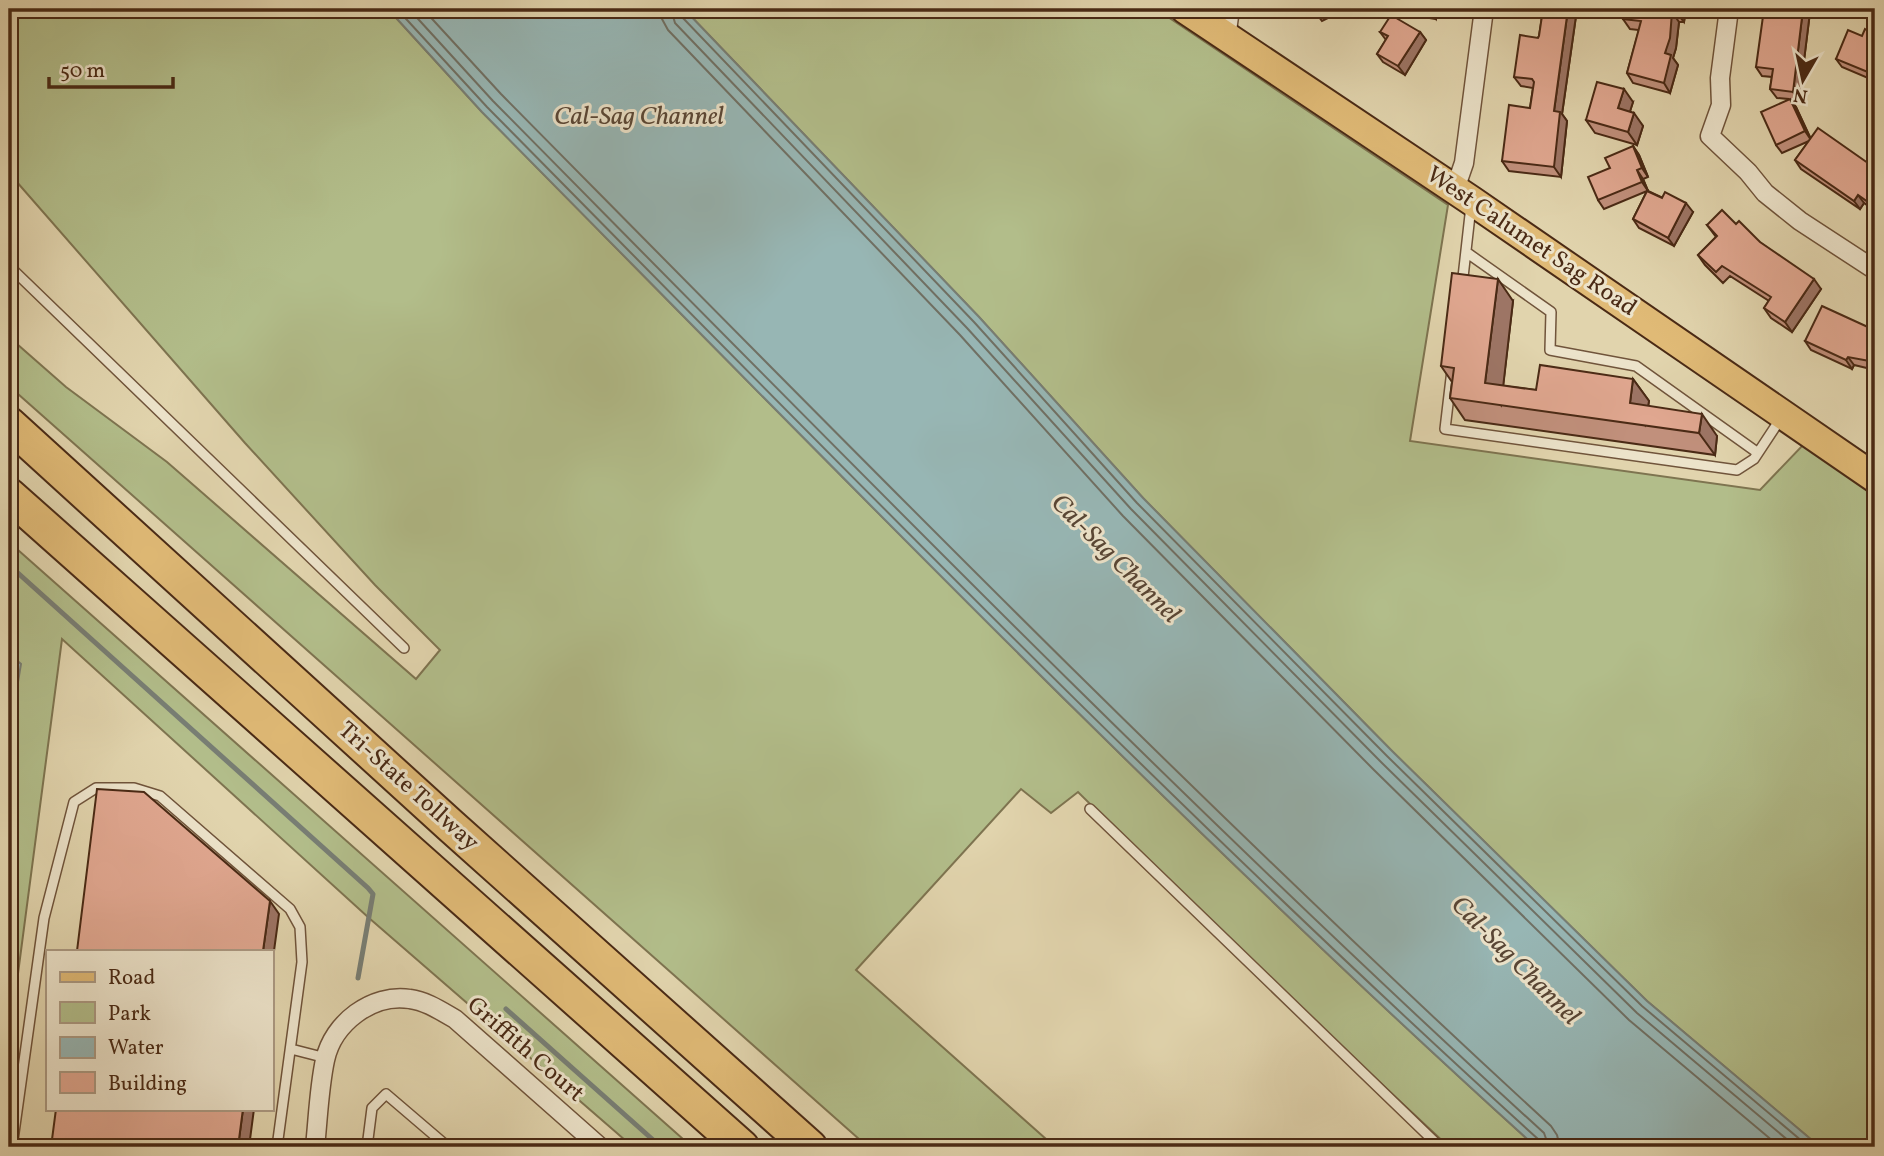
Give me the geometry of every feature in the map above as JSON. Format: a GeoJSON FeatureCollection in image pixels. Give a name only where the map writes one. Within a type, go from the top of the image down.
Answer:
{"type":"FeatureCollection","features":[{"type":"Feature","properties":{"kind":"highway","name":"Tri-State Tollway"},"geometry":{"type":"LineString","coordinates":[[9,424],[461,836],[810,1147]]}},
{"type":"Feature","properties":{"kind":"highway","name":"Tri-State Tollway"},"geometry":{"type":"LineString","coordinates":[[9,495],[742,1147]]}},
{"type":"Feature","properties":{"kind":"main road","name":"West Calumet Sag Road"},"geometry":{"type":"LineString","coordinates":[[1185,9],[1463,195],[1875,478]]}},
{"type":"Feature","properties":{"kind":"street"},"geometry":{"type":"LineString","coordinates":[[1226,38],[1230,9]]}},
{"type":"Feature","properties":{"kind":"street"},"geometry":{"type":"LineString","coordinates":[[1463,195],[1464,163],[1484,9]]}},
{"type":"Feature","properties":{"kind":"street"},"geometry":{"type":"LineString","coordinates":[[1729,9],[1720,78],[1721,105],[1710,135],[1748,172],[1765,193],[1800,221],[1875,270]]}},
{"type":"Feature","properties":{"kind":"street","name":"Griffith Court"},"geometry":{"type":"LineString","coordinates":[[326,1058],[343,1025],[372,1003],[388,999],[410,999],[430,1005],[455,1019],[600,1147]]}},
{"type":"Feature","properties":{"kind":"street"},"geometry":{"type":"LineString","coordinates":[[315,1147],[326,1058]]}},
{"type":"Feature","properties":{"kind":"lane"},"geometry":{"type":"LineString","coordinates":[[1461,293],[1466,252],[1463,195]]}},
{"type":"Feature","properties":{"kind":"lane"},"geometry":{"type":"LineString","coordinates":[[1466,252],[1551,312],[1550,350],[1636,366],[1758,453]]}},
{"type":"Feature","properties":{"kind":"lane"},"geometry":{"type":"LineString","coordinates":[[9,266],[404,648]]}},
{"type":"Feature","properties":{"kind":"lane"},"geometry":{"type":"LineString","coordinates":[[1453,361],[1445,429],[1737,470],[1754,459],[1784,415]]}},
{"type":"Feature","properties":{"kind":"lane"},"geometry":{"type":"LineString","coordinates":[[12,1147],[44,918],[74,802],[96,788],[134,788],[160,796],[290,909],[300,927],[302,962],[277,1147]]}},
{"type":"Feature","properties":{"kind":"lane"},"geometry":{"type":"LineString","coordinates":[[1090,809],[1440,1147]]}},
{"type":"Feature","properties":{"kind":"lane"},"geometry":{"type":"LineString","coordinates":[[290,1049],[326,1058]]}},
{"type":"Feature","properties":{"kind":"lane"},"geometry":{"type":"LineString","coordinates":[[367,1147],[372,1108],[386,1094],[448,1147]]}},
{"type":"Feature","properties":{"kind":"green space"},"geometry":{"type":"Polygon","coordinates":[[[9,9],[388,9],[482,112],[1133,767],[1400,1022],[1536,1147],[1449,1147],[1256,967],[1078,792],[1051,813],[1021,789],[856,970],[1055,1147],[868,1147],[9,386],[9,337],[66,387],[167,462],[416,679],[440,650],[375,585],[245,443],[9,173],[9,9]]]}},
{"type":"Feature","properties":{"kind":"green space"},"geometry":{"type":"Polygon","coordinates":[[[684,9],[1156,9],[1448,205],[1410,441],[1760,490],[1803,445],[1875,494],[1875,1147],[1820,1147],[1647,1001],[1392,751],[1143,498],[979,317],[684,9]]]}},
{"type":"Feature","properties":{"kind":"green space"},"geometry":{"type":"Polygon","coordinates":[[[9,542],[692,1147],[633,1147],[369,918],[62,639],[9,1042],[9,542]]]}},
{"type":"Feature","properties":{"kind":"water","name":"Cal-Sag Channel"},"geometry":{"type":"Polygon","coordinates":[[[388,9],[684,9],[979,317],[1143,498],[1392,751],[1647,1001],[1820,1147],[1536,1147],[1400,1022],[1133,767],[482,112],[388,9]]]}},
{"type":"Feature","properties":{"kind":"water"},"geometry":{"type":"Polygon","coordinates":[[[9,654],[21,664],[9,736],[9,654]]]}},
{"type":"Feature","properties":{"kind":"building"},"geometry":{"type":"Polygon","coordinates":[[[1543,9],[1568,9],[1554,111],[1560,112],[1554,167],[1502,161],[1509,105],[1530,108],[1534,82],[1532,79],[1514,77],[1520,35],[1538,38],[1543,9]]]}},
{"type":"Feature","properties":{"kind":"building"},"geometry":{"type":"Polygon","coordinates":[[[1624,9],[1678,9],[1677,13],[1672,12],[1670,38],[1665,53],[1671,55],[1664,83],[1627,73],[1641,21],[1623,19],[1624,9]]]}},
{"type":"Feature","properties":{"kind":"building"},"geometry":{"type":"Polygon","coordinates":[[[1764,9],[1803,9],[1793,92],[1770,89],[1773,69],[1756,67],[1764,9]]]}},
{"type":"Feature","properties":{"kind":"building"},"geometry":{"type":"Polygon","coordinates":[[[1391,15],[1420,32],[1398,66],[1377,54],[1388,36],[1380,32],[1391,15]]]}},
{"type":"Feature","properties":{"kind":"building"},"geometry":{"type":"Polygon","coordinates":[[[1865,29],[1875,35],[1875,75],[1836,59],[1848,30],[1862,36],[1865,29]]]}},
{"type":"Feature","properties":{"kind":"building"},"geometry":{"type":"Polygon","coordinates":[[[1597,82],[1624,89],[1618,108],[1634,113],[1628,132],[1586,120],[1597,82]]]}},
{"type":"Feature","properties":{"kind":"building"},"geometry":{"type":"Polygon","coordinates":[[[1790,99],[1805,131],[1776,145],[1761,112],[1790,99]]]}},
{"type":"Feature","properties":{"kind":"building"},"geometry":{"type":"Polygon","coordinates":[[[1818,128],[1875,168],[1875,207],[1858,195],[1854,201],[1795,160],[1818,128]]]}},
{"type":"Feature","properties":{"kind":"building"},"geometry":{"type":"Polygon","coordinates":[[[1633,146],[1642,168],[1637,170],[1642,182],[1598,200],[1588,177],[1610,168],[1605,158],[1633,146]]]}},
{"type":"Feature","properties":{"kind":"building"},"geometry":{"type":"Polygon","coordinates":[[[1647,191],[1662,198],[1665,192],[1686,203],[1668,238],[1633,219],[1647,191]]]}},
{"type":"Feature","properties":{"kind":"building"},"geometry":{"type":"Polygon","coordinates":[[[1722,210],[1736,224],[1739,221],[1760,242],[1814,279],[1785,322],[1764,308],[1771,297],[1722,266],[1716,272],[1698,255],[1717,236],[1707,225],[1722,210]]]}},
{"type":"Feature","properties":{"kind":"building"},"geometry":{"type":"Polygon","coordinates":[[[1452,273],[1498,279],[1485,383],[1536,390],[1540,365],[1633,379],[1630,403],[1702,414],[1699,433],[1450,398],[1454,368],[1441,366],[1452,273]]]}},
{"type":"Feature","properties":{"kind":"building"},"geometry":{"type":"Polygon","coordinates":[[[1822,306],[1870,328],[1873,313],[1875,314],[1875,362],[1848,357],[1846,360],[1805,341],[1822,306]]]}},
{"type":"Feature","properties":{"kind":"building"},"geometry":{"type":"Polygon","coordinates":[[[97,789],[144,792],[270,901],[263,950],[77,950],[97,789]]]}},
{"type":"Feature","properties":{"kind":"building"},"geometry":{"type":"Polygon","coordinates":[[[56,1110],[243,1110],[238,1147],[51,1147],[56,1110]]]}},
{"type":"Feature","properties":{"kind":"waterway"},"geometry":{"type":"LineString","coordinates":[[9,565],[368,888],[373,894],[358,978]]}},
{"type":"Feature","properties":{"kind":"waterway"},"geometry":{"type":"LineString","coordinates":[[506,1009],[661,1147]]}}]}
